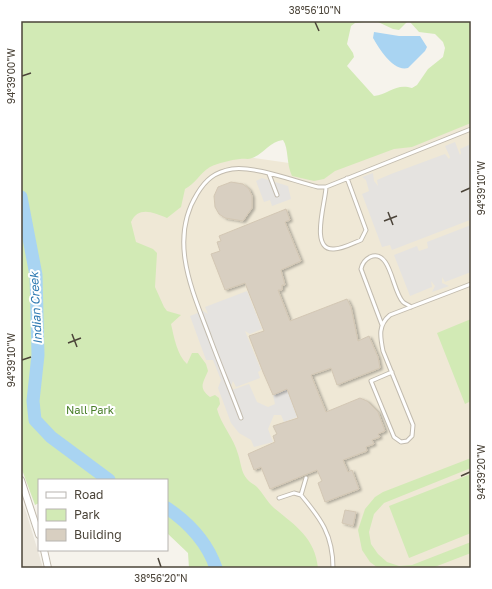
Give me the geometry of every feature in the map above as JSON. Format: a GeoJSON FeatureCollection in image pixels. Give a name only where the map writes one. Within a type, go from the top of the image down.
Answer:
{"type":"FeatureCollection","features":[{"type":"Feature","properties":{"kind":"street"},"geometry":{"type":"LineString","coordinates":[[21,480],[38,532]]}},
{"type":"Feature","properties":{"kind":"street"},"geometry":{"type":"LineString","coordinates":[[44,551],[48,568]]}},
{"type":"Feature","properties":{"kind":"lane"},"geometry":{"type":"LineString","coordinates":[[241,418],[187,275],[183,253],[186,216],[194,198],[204,182],[215,173],[233,169],[249,169],[318,187],[326,187],[471,129]]}},
{"type":"Feature","properties":{"kind":"lane"},"geometry":{"type":"LineString","coordinates":[[269,174],[277,195]]}},
{"type":"Feature","properties":{"kind":"lane"},"geometry":{"type":"LineString","coordinates":[[326,187],[326,197],[319,234],[324,246],[330,249],[336,249],[361,240],[366,230],[348,178]]}},
{"type":"Feature","properties":{"kind":"lane"},"geometry":{"type":"LineString","coordinates":[[392,372],[371,381],[394,438],[401,442],[412,436],[413,425],[392,372],[381,338],[382,325],[362,269],[362,264],[368,258],[376,255],[381,256],[386,262],[397,294],[403,302],[411,307]]}},
{"type":"Feature","properties":{"kind":"lane"},"geometry":{"type":"LineString","coordinates":[[382,325],[390,315],[471,284]]}},
{"type":"Feature","properties":{"kind":"lane"},"geometry":{"type":"LineString","coordinates":[[301,495],[306,478]]}},
{"type":"Feature","properties":{"kind":"lane"},"geometry":{"type":"LineString","coordinates":[[279,498],[294,492],[301,495],[324,524],[333,554],[333,568]]}},
{"type":"Feature","properties":{"kind":"shaded area"},"geometry":{"type":"Polygon","coordinates":[[[471,104],[471,568],[285,568],[109,231],[192,171],[240,156],[317,167],[471,104]]]}},
{"type":"Feature","properties":{"kind":"shaded area"},"geometry":{"type":"Polygon","coordinates":[[[455,142],[460,155],[460,149],[471,144],[470,220],[392,250],[390,245],[382,247],[362,194],[369,191],[366,180],[362,177],[373,173],[374,181],[378,186],[377,180],[391,174],[445,154],[449,159],[450,157],[445,146],[455,142]]]}},
{"type":"Feature","properties":{"kind":"shaded area"},"geometry":{"type":"Polygon","coordinates":[[[262,178],[288,186],[291,199],[272,206],[270,200],[264,202],[256,181],[262,178]]]}},
{"type":"Feature","properties":{"kind":"shaded area"},"geometry":{"type":"Polygon","coordinates":[[[471,225],[471,272],[445,282],[442,277],[442,283],[449,286],[432,292],[435,286],[431,281],[432,287],[410,296],[394,255],[417,246],[419,251],[428,248],[427,242],[471,225]]]}},
{"type":"Feature","properties":{"kind":"shaded area"},"geometry":{"type":"Polygon","coordinates":[[[247,291],[262,329],[250,334],[245,331],[261,370],[258,372],[260,378],[236,387],[233,381],[231,386],[232,390],[249,384],[257,402],[268,407],[275,404],[273,395],[287,389],[297,417],[284,422],[281,415],[274,415],[268,429],[273,442],[254,447],[251,440],[239,433],[231,423],[218,388],[221,380],[213,360],[206,360],[190,316],[203,311],[208,314],[205,307],[247,291]]]}},
{"type":"Feature","properties":{"kind":"shaded area"},"geometry":{"type":"Polygon","coordinates":[[[21,499],[27,515],[43,568],[21,568],[21,499]]]}},
{"type":"Feature","properties":{"kind":"green space","name":"Nall Park"},"geometry":{"type":"Polygon","coordinates":[[[21,21],[471,21],[471,123],[412,147],[394,149],[335,171],[324,179],[314,181],[292,176],[285,144],[283,140],[278,141],[260,154],[250,159],[229,161],[210,167],[185,189],[181,207],[167,218],[151,212],[142,212],[134,217],[131,222],[136,242],[153,249],[157,253],[155,287],[167,311],[181,315],[171,324],[178,351],[187,364],[192,353],[198,353],[206,364],[208,371],[203,382],[204,391],[210,397],[215,395],[219,398],[220,404],[217,409],[219,415],[234,442],[245,476],[249,482],[259,489],[272,506],[297,527],[309,541],[313,548],[318,568],[189,568],[188,553],[168,534],[168,479],[38,479],[38,504],[35,505],[21,467],[21,21]],[[378,22],[355,23],[351,26],[347,44],[354,57],[347,66],[374,96],[401,87],[412,88],[417,85],[428,69],[443,57],[445,48],[443,42],[435,34],[419,32],[410,22],[407,22],[399,30],[393,29],[378,22]]]}},
{"type":"Feature","properties":{"kind":"green space"},"geometry":{"type":"Polygon","coordinates":[[[471,319],[471,401],[465,404],[437,333],[471,319]]]}},
{"type":"Feature","properties":{"kind":"green space"},"geometry":{"type":"Polygon","coordinates":[[[471,458],[471,468],[384,503],[374,514],[369,532],[371,544],[378,554],[387,562],[399,566],[412,565],[471,542],[471,553],[432,568],[378,568],[370,562],[362,550],[358,530],[365,509],[375,497],[383,492],[471,458]]]}},
{"type":"Feature","properties":{"kind":"green space"},"geometry":{"type":"Polygon","coordinates":[[[471,474],[471,533],[409,558],[389,506],[471,474]]]}},
{"type":"Feature","properties":{"kind":"water"},"geometry":{"type":"Polygon","coordinates":[[[374,32],[399,36],[420,36],[427,47],[425,51],[408,68],[402,68],[392,63],[383,53],[373,38],[374,32]]]}},
{"type":"Feature","properties":{"kind":"building"},"geometry":{"type":"Polygon","coordinates":[[[231,182],[243,184],[249,189],[252,196],[252,208],[243,221],[225,218],[219,214],[215,207],[214,196],[218,187],[231,182]]]}},
{"type":"Feature","properties":{"kind":"building"},"geometry":{"type":"Polygon","coordinates":[[[286,209],[290,220],[285,222],[301,261],[281,270],[285,285],[282,285],[282,290],[278,290],[290,321],[347,299],[351,307],[358,341],[369,336],[378,357],[380,368],[337,385],[331,368],[311,375],[326,412],[360,398],[367,401],[378,412],[385,431],[378,434],[380,437],[372,440],[374,444],[366,447],[367,451],[343,460],[348,472],[352,470],[359,489],[325,502],[318,483],[322,481],[317,470],[270,489],[261,467],[254,470],[248,454],[275,442],[273,436],[277,434],[273,426],[298,418],[287,389],[273,395],[263,372],[249,336],[264,331],[245,283],[225,290],[211,254],[220,251],[217,242],[221,241],[219,236],[286,209]]]}},
{"type":"Feature","properties":{"kind":"building"},"geometry":{"type":"Polygon","coordinates":[[[345,510],[356,512],[353,526],[342,523],[345,510]]]}},
{"type":"Feature","properties":{"kind":"waterway","name":"Indian Creek"},"geometry":{"type":"LineString","coordinates":[[21,197],[36,275],[38,355],[33,401],[35,420],[51,437],[108,479]]}},
{"type":"Feature","properties":{"kind":"waterway","name":"Indian Creek"},"geometry":{"type":"LineString","coordinates":[[168,509],[183,520],[196,534],[208,550],[216,568]]}}]}
